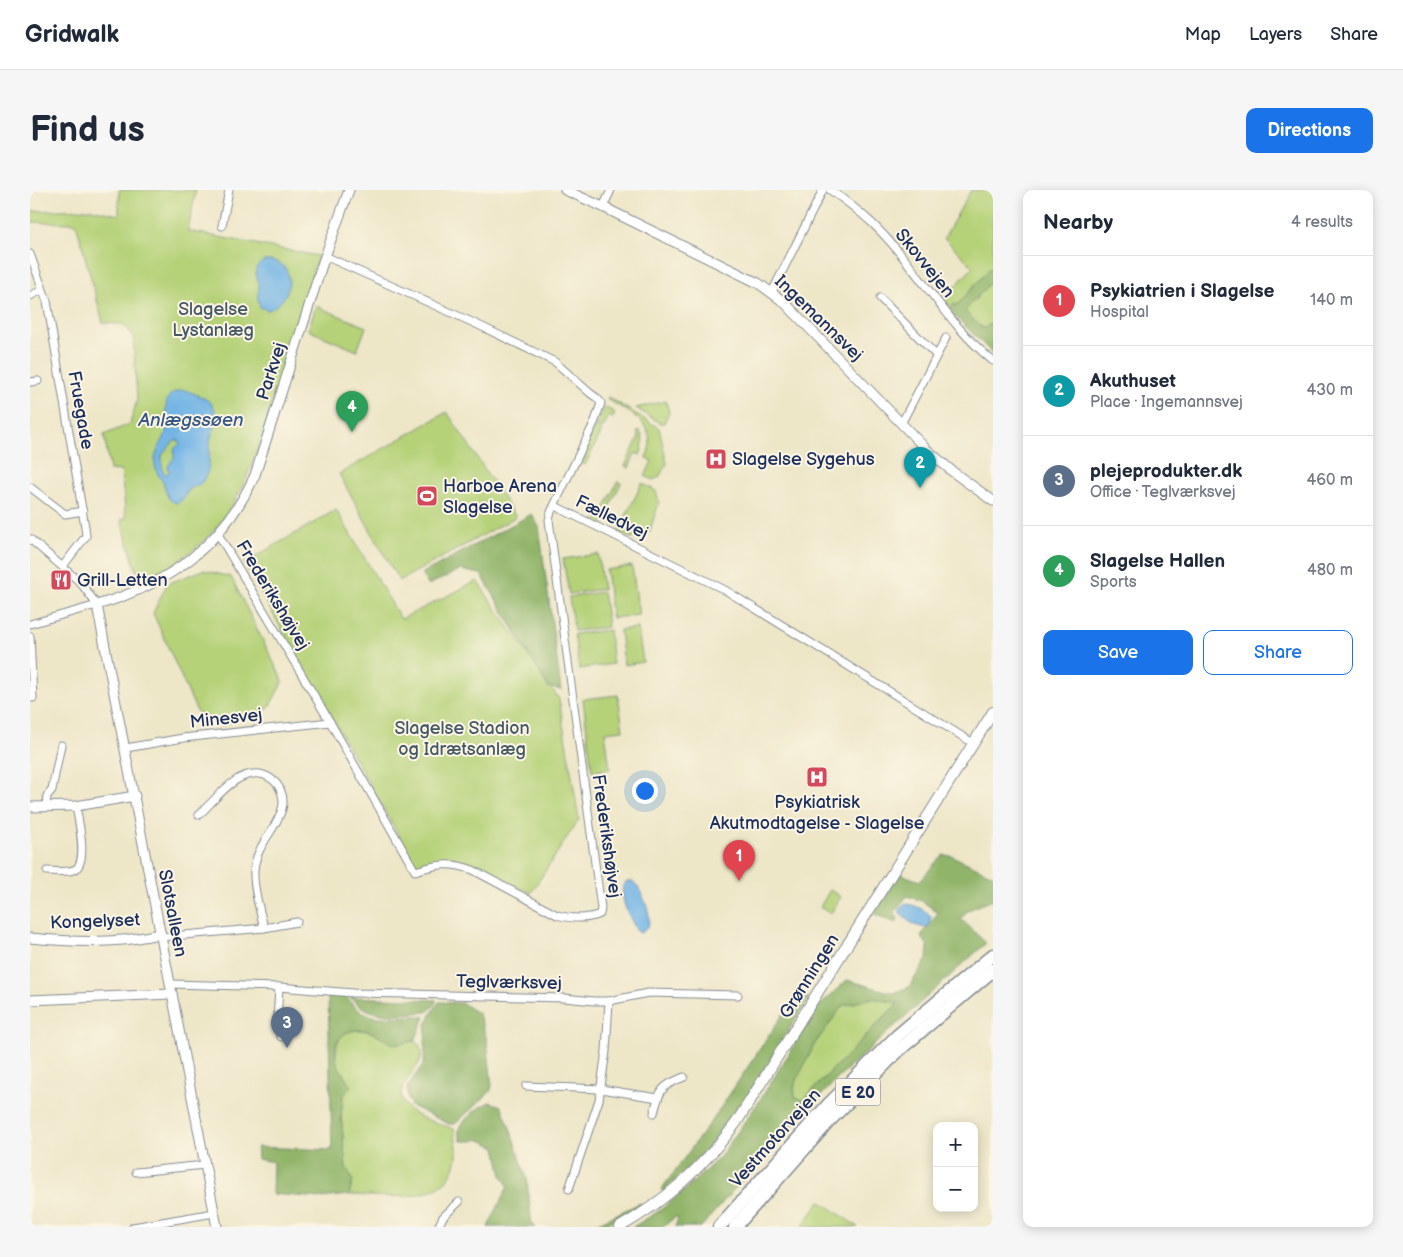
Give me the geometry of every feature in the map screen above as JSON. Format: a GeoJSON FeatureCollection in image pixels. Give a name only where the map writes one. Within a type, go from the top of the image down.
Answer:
{"type":"FeatureCollection","features":[{"type":"Feature","properties":{"kind":"highway","name":"Vestmotorvejen"},"geometry":{"type":"LineString","coordinates":[[720,1227],[829,1104],[890,1042],[993,955]]}},
{"type":"Feature","properties":{"kind":"highway","name":"Vestmotorvejen"},"geometry":{"type":"LineString","coordinates":[[735,1227],[830,1120],[899,1050],[993,970]]}},
{"type":"Feature","properties":{"kind":"main road","name":"Grønningen"},"geometry":{"type":"LineString","coordinates":[[620,1227],[647,1211],[673,1192],[717,1148],[736,1123],[993,712]]}},
{"type":"Feature","properties":{"kind":"street"},"geometry":{"type":"LineString","coordinates":[[222,226],[229,190]]}},
{"type":"Feature","properties":{"kind":"street","name":"Parkvej"},"geometry":{"type":"LineString","coordinates":[[97,605],[138,590],[168,575],[196,556],[218,534],[236,511],[255,475],[325,256],[350,190]]}},
{"type":"Feature","properties":{"kind":"street","name":"Ingemannsvej"},"geometry":{"type":"LineString","coordinates":[[565,190],[758,283],[772,292],[784,302],[901,424],[953,472],[993,501]]}},
{"type":"Feature","properties":{"kind":"street"},"geometry":{"type":"LineString","coordinates":[[603,207],[611,190]]}},
{"type":"Feature","properties":{"kind":"street"},"geometry":{"type":"LineString","coordinates":[[772,292],[824,190]]}},
{"type":"Feature","properties":{"kind":"street","name":"Skovvejen"},"geometry":{"type":"LineString","coordinates":[[830,190],[849,203],[873,224],[961,330],[993,360]]}},
{"type":"Feature","properties":{"kind":"street","name":"Fruegade"},"geometry":{"type":"LineString","coordinates":[[30,254],[47,302],[86,536],[63,566]]}},
{"type":"Feature","properties":{"kind":"street","name":"Fælledvej"},"geometry":{"type":"LineString","coordinates":[[325,256],[474,323],[555,362],[598,398],[601,403],[594,421],[554,506],[724,590],[973,743]]}},
{"type":"Feature","properties":{"kind":"street"},"geometry":{"type":"LineString","coordinates":[[30,296],[42,290]]}},
{"type":"Feature","properties":{"kind":"street"},"geometry":{"type":"LineString","coordinates":[[880,298],[936,355]]}},
{"type":"Feature","properties":{"kind":"street"},"geometry":{"type":"LineString","coordinates":[[901,424],[946,338]]}},
{"type":"Feature","properties":{"kind":"street"},"geometry":{"type":"LineString","coordinates":[[30,382],[38,381]]}},
{"type":"Feature","properties":{"kind":"street"},"geometry":{"type":"LineString","coordinates":[[30,487],[64,514],[82,511]]}},
{"type":"Feature","properties":{"kind":"street","name":"Frederikshøjvej"},"geometry":{"type":"LineString","coordinates":[[218,534],[416,871],[438,864],[461,866],[473,870],[557,916],[580,918],[600,914],[601,908],[550,529],[549,520],[554,506]]}},
{"type":"Feature","properties":{"kind":"street"},"geometry":{"type":"LineString","coordinates":[[30,539],[80,582],[97,605],[30,624]]}},
{"type":"Feature","properties":{"kind":"street","name":"Slotsalleen"},"geometry":{"type":"LineString","coordinates":[[97,605],[217,1227]]}},
{"type":"Feature","properties":{"kind":"street"},"geometry":{"type":"LineString","coordinates":[[30,636],[33,698]]}},
{"type":"Feature","properties":{"kind":"street","name":"Minesvej"},"geometry":{"type":"LineString","coordinates":[[126,748],[182,738],[330,722]]}},
{"type":"Feature","properties":{"kind":"street"},"geometry":{"type":"LineString","coordinates":[[46,807],[47,796],[52,790],[61,745]]}},
{"type":"Feature","properties":{"kind":"street"},"geometry":{"type":"LineString","coordinates":[[199,815],[237,778],[248,774],[268,776],[280,788],[283,796],[281,813],[259,851],[254,871],[254,880],[264,928]]}},
{"type":"Feature","properties":{"kind":"street"},"geometry":{"type":"LineString","coordinates":[[30,807],[76,806],[135,796]]}},
{"type":"Feature","properties":{"kind":"street"},"geometry":{"type":"LineString","coordinates":[[48,871],[70,871],[79,864],[82,849],[76,806]]}},
{"type":"Feature","properties":{"kind":"street"},"geometry":{"type":"LineString","coordinates":[[161,935],[264,928],[297,922]]}},
{"type":"Feature","properties":{"kind":"street","name":"Kongelyset"},"geometry":{"type":"LineString","coordinates":[[30,938],[59,941],[92,941],[123,940],[161,935]]}},
{"type":"Feature","properties":{"kind":"street","name":"Teglværksvej"},"geometry":{"type":"LineString","coordinates":[[170,984],[564,998],[594,1001],[609,1001],[648,993],[738,995]]}},
{"type":"Feature","properties":{"kind":"street"},"geometry":{"type":"LineString","coordinates":[[279,987],[277,1021],[281,1037]]}},
{"type":"Feature","properties":{"kind":"street"},"geometry":{"type":"LineString","coordinates":[[30,1000],[172,994]]}},
{"type":"Feature","properties":{"kind":"street"},"geometry":{"type":"LineString","coordinates":[[569,1189],[595,1115],[601,1089],[606,1051],[609,1001]]}},
{"type":"Feature","properties":{"kind":"street"},"geometry":{"type":"LineString","coordinates":[[654,1113],[662,1089],[668,1083],[684,1077]]}},
{"type":"Feature","properties":{"kind":"street"},"geometry":{"type":"LineString","coordinates":[[526,1086],[601,1089],[658,1098]]}},
{"type":"Feature","properties":{"kind":"street"},"geometry":{"type":"LineString","coordinates":[[136,1172],[205,1165]]}},
{"type":"Feature","properties":{"kind":"street"},"geometry":{"type":"LineString","coordinates":[[438,1227],[443,1217],[459,1202]]}},
{"type":"Feature","properties":{"kind":"street"},"geometry":{"type":"LineString","coordinates":[[133,1227],[214,1213]]}},
{"type":"Feature","properties":{"kind":"green space","name":"Slagelse Lystanlæg"},"geometry":{"type":"Polygon","coordinates":[[[119,190],[196,190],[188,231],[318,256],[253,462],[237,496],[227,513],[208,537],[171,566],[140,583],[121,520],[126,518],[121,471],[110,470],[104,435],[130,424],[137,400],[133,335],[123,324],[103,323],[76,223],[30,222],[30,211],[91,209],[119,215],[119,190]]]}},
{"type":"Feature","properties":{"kind":"green space"},"geometry":{"type":"Polygon","coordinates":[[[971,190],[993,190],[993,351],[981,341],[943,299],[973,267],[944,238],[971,190]]]}},
{"type":"Feature","properties":{"kind":"green space"},"geometry":{"type":"Polygon","coordinates":[[[993,265],[993,279],[965,311],[981,327],[985,328],[993,321],[993,354],[949,310],[954,304],[957,305],[993,265]]]}},
{"type":"Feature","properties":{"kind":"green space"},"geometry":{"type":"Polygon","coordinates":[[[316,306],[366,327],[357,351],[308,330],[316,306]]]}},
{"type":"Feature","properties":{"kind":"green space"},"geometry":{"type":"Polygon","coordinates":[[[608,397],[659,428],[667,463],[659,477],[653,480],[645,476],[652,461],[646,458],[650,447],[649,437],[641,421],[607,399],[608,397]]]}},
{"type":"Feature","properties":{"kind":"green space"},"geometry":{"type":"Polygon","coordinates":[[[666,401],[669,412],[664,423],[660,423],[636,408],[666,401]]]}},
{"type":"Feature","properties":{"kind":"green space"},"geometry":{"type":"Polygon","coordinates":[[[605,408],[615,413],[613,418],[609,416],[603,428],[597,422],[605,408]]]}},
{"type":"Feature","properties":{"kind":"green space","name":"Harboe Arena Slagelse"},"geometry":{"type":"Polygon","coordinates":[[[447,412],[516,517],[399,581],[339,474],[447,412]]]}},
{"type":"Feature","properties":{"kind":"green space"},"geometry":{"type":"Polygon","coordinates":[[[596,424],[602,431],[585,465],[578,462],[596,424]]]}},
{"type":"Feature","properties":{"kind":"green space"},"geometry":{"type":"Polygon","coordinates":[[[639,430],[643,439],[642,448],[640,455],[635,453],[629,468],[625,466],[639,437],[637,433],[639,430]]]}},
{"type":"Feature","properties":{"kind":"green space"},"geometry":{"type":"Polygon","coordinates":[[[618,481],[621,483],[602,523],[605,525],[605,528],[593,522],[594,520],[598,521],[618,481]]]}},
{"type":"Feature","properties":{"kind":"green space"},"geometry":{"type":"Polygon","coordinates":[[[642,483],[656,491],[659,502],[650,531],[631,538],[618,532],[642,483]]]}},
{"type":"Feature","properties":{"kind":"green space","name":"Slagelse Stadion og Idrætsanlæg"},"geometry":{"type":"Polygon","coordinates":[[[336,510],[401,619],[477,581],[559,699],[579,819],[531,893],[451,857],[417,868],[244,563],[336,510]]]}},
{"type":"Feature","properties":{"kind":"green space"},"geometry":{"type":"Polygon","coordinates":[[[532,514],[539,527],[561,690],[548,687],[481,574],[460,570],[428,585],[421,574],[532,514]]]}},
{"type":"Feature","properties":{"kind":"green space"},"geometry":{"type":"Polygon","coordinates":[[[598,554],[603,589],[569,594],[563,559],[598,554]]]}},
{"type":"Feature","properties":{"kind":"green space"},"geometry":{"type":"Polygon","coordinates":[[[632,566],[639,615],[612,618],[606,570],[632,566]]]}},
{"type":"Feature","properties":{"kind":"green space"},"geometry":{"type":"Polygon","coordinates":[[[203,570],[231,577],[283,681],[269,708],[222,726],[197,712],[153,613],[167,584],[203,570]]]}},
{"type":"Feature","properties":{"kind":"green space"},"geometry":{"type":"Polygon","coordinates":[[[603,592],[608,627],[574,631],[569,597],[603,592]]]}},
{"type":"Feature","properties":{"kind":"green space"},"geometry":{"type":"Polygon","coordinates":[[[638,628],[643,662],[624,665],[620,630],[638,628]]]}},
{"type":"Feature","properties":{"kind":"green space"},"geometry":{"type":"Polygon","coordinates":[[[609,630],[613,664],[579,669],[574,634],[609,630]]]}},
{"type":"Feature","properties":{"kind":"green space"},"geometry":{"type":"Polygon","coordinates":[[[618,695],[623,730],[605,732],[610,769],[592,771],[583,699],[618,695]]]}},
{"type":"Feature","properties":{"kind":"green space"},"geometry":{"type":"Polygon","coordinates":[[[942,855],[952,856],[993,875],[993,900],[968,910],[961,919],[986,943],[843,1073],[775,1143],[701,1227],[675,1227],[678,1218],[675,1217],[663,1227],[633,1227],[659,1211],[685,1190],[720,1157],[760,1100],[818,1007],[847,980],[893,993],[909,987],[927,959],[928,946],[921,936],[938,913],[922,901],[907,896],[894,913],[898,918],[896,923],[874,914],[898,873],[920,881],[942,855]],[[872,998],[842,1006],[814,1045],[794,1086],[795,1097],[803,1100],[898,1003],[872,998]]]}},
{"type":"Feature","properties":{"kind":"green space"},"geometry":{"type":"Polygon","coordinates":[[[830,890],[841,897],[830,914],[820,907],[830,890]]]}},
{"type":"Feature","properties":{"kind":"green space"},"geometry":{"type":"Polygon","coordinates":[[[798,992],[809,998],[737,1112],[705,1151],[664,1191],[661,1190],[717,1113],[798,992]]]}},
{"type":"Feature","properties":{"kind":"green space"},"geometry":{"type":"Polygon","coordinates":[[[328,995],[345,996],[359,1010],[375,1016],[425,1017],[415,1041],[396,1044],[371,1032],[357,1030],[344,1034],[336,1044],[337,1062],[351,1086],[343,1096],[341,1116],[346,1167],[353,1180],[349,1195],[321,1198],[272,1194],[273,1162],[258,1159],[257,1147],[332,1150],[328,995]]]}},
{"type":"Feature","properties":{"kind":"green space"},"geometry":{"type":"Polygon","coordinates":[[[350,997],[436,1000],[436,1002],[427,1012],[386,1014],[366,1009],[350,997]]]}},
{"type":"Feature","properties":{"kind":"green space"},"geometry":{"type":"Polygon","coordinates":[[[873,998],[898,1003],[803,1100],[795,1097],[794,1086],[814,1045],[842,1006],[873,998]]]}},
{"type":"Feature","properties":{"kind":"green space"},"geometry":{"type":"Polygon","coordinates":[[[439,1002],[462,1003],[479,1014],[487,1040],[492,1086],[490,1092],[455,1124],[449,1124],[411,1106],[408,1099],[407,1087],[424,1063],[426,1025],[439,1002]]]}},
{"type":"Feature","properties":{"kind":"green space"},"geometry":{"type":"Polygon","coordinates":[[[360,1030],[371,1032],[395,1044],[415,1041],[419,1044],[420,1061],[404,1085],[401,1097],[414,1113],[424,1119],[454,1129],[457,1149],[452,1172],[443,1184],[429,1191],[397,1197],[349,1195],[353,1180],[346,1168],[341,1116],[343,1096],[336,1058],[337,1045],[341,1036],[348,1031],[360,1030]]]}},
{"type":"Feature","properties":{"kind":"green space"},"geometry":{"type":"Polygon","coordinates":[[[490,1102],[501,1106],[508,1122],[527,1179],[532,1226],[535,1227],[488,1227],[508,1186],[502,1176],[496,1147],[478,1139],[461,1141],[458,1130],[472,1113],[490,1102]]]}},
{"type":"Feature","properties":{"kind":"green space"},"geometry":{"type":"Polygon","coordinates":[[[820,1201],[858,1227],[802,1227],[820,1201]]]}},
{"type":"Feature","properties":{"kind":"green space"},"geometry":{"type":"Polygon","coordinates":[[[640,1203],[642,1205],[601,1227],[590,1227],[640,1203]]]}},
{"type":"Feature","properties":{"kind":"water"},"geometry":{"type":"Polygon","coordinates":[[[264,261],[275,262],[283,266],[288,273],[289,281],[283,298],[277,305],[268,310],[260,307],[258,298],[259,283],[256,270],[259,264],[264,261]]]}},
{"type":"Feature","properties":{"kind":"water","name":"Anlægssøen"},"geometry":{"type":"Polygon","coordinates":[[[185,390],[205,399],[214,408],[216,417],[205,478],[189,490],[182,500],[176,503],[167,496],[155,466],[155,460],[166,432],[167,400],[176,391],[185,390]],[[178,440],[174,441],[162,455],[162,470],[165,474],[169,473],[168,466],[174,458],[174,449],[180,443],[178,440]]]}},
{"type":"Feature","properties":{"kind":"water"},"geometry":{"type":"Polygon","coordinates":[[[632,881],[641,893],[647,906],[649,917],[647,927],[640,933],[628,914],[622,891],[623,885],[626,882],[632,881]]]}},
{"type":"Feature","properties":{"kind":"water"},"geometry":{"type":"Polygon","coordinates":[[[904,904],[919,907],[931,916],[929,926],[925,928],[914,925],[900,914],[900,908],[904,904]]]}},
{"type":"Feature","properties":{"kind":"place","name":"Slagelse Hallen"},"geometry":{"type":"Point","coordinates":[352,432]}},
{"type":"Feature","properties":{"kind":"place","name":"Slagelse Sygehus"},"geometry":{"type":"Point","coordinates":[716,459]}},
{"type":"Feature","properties":{"kind":"place","name":"Akuthuset"},"geometry":{"type":"Point","coordinates":[920,488]}},
{"type":"Feature","properties":{"kind":"place","name":"Harboe Arena Slagelse"},"geometry":{"type":"Point","coordinates":[427,496]}},
{"type":"Feature","properties":{"kind":"place","name":"Grill-Letten"},"geometry":{"type":"Point","coordinates":[61,580]}},
{"type":"Feature","properties":{"kind":"place","name":"Psykiatrisk Akutmodtagelse - Slagelse"},"geometry":{"type":"Point","coordinates":[817,777]}},
{"type":"Feature","properties":{"kind":"place","name":"Psykiatrien i Slagelse"},"geometry":{"type":"Point","coordinates":[739,881]}},
{"type":"Feature","properties":{"kind":"place","name":"plejeprodukter.dk"},"geometry":{"type":"Point","coordinates":[287,1048]}}]}
